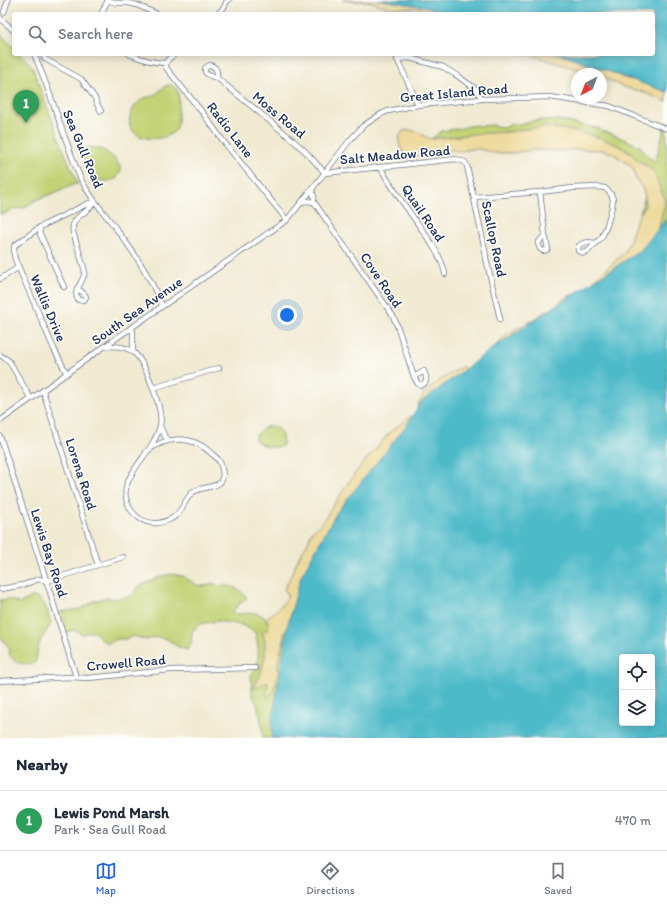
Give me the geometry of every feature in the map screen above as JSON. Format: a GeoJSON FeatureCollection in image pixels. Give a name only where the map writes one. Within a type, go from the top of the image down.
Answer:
{"type":"FeatureCollection","features":[{"type":"Feature","properties":{"kind":"street"},"geometry":{"type":"LineString","coordinates":[[4,12],[8,0]]}},
{"type":"Feature","properties":{"kind":"street"},"geometry":{"type":"LineString","coordinates":[[102,12],[108,0],[116,3],[129,2],[153,12]]}},
{"type":"Feature","properties":{"kind":"street"},"geometry":{"type":"LineString","coordinates":[[220,12],[225,6],[226,1]]}},
{"type":"Feature","properties":{"kind":"street"},"geometry":{"type":"LineString","coordinates":[[0,18],[12,29]]}},
{"type":"Feature","properties":{"kind":"street","name":"Sea Gull Road"},"geometry":{"type":"LineString","coordinates":[[35,56],[82,182],[94,202],[133,251],[147,274],[162,306]]}},
{"type":"Feature","properties":{"kind":"street"},"geometry":{"type":"LineString","coordinates":[[43,56],[45,59],[81,79],[95,98],[101,111]]}},
{"type":"Feature","properties":{"kind":"street"},"geometry":{"type":"LineString","coordinates":[[135,56],[156,63],[166,63],[172,56]]}},
{"type":"Feature","properties":{"kind":"street"},"geometry":{"type":"LineString","coordinates":[[418,105],[397,60],[409,58],[443,67],[476,89],[482,99]]}},
{"type":"Feature","properties":{"kind":"street","name":"Radio Lane"},"geometry":{"type":"LineString","coordinates":[[166,63],[167,69],[287,220]]}},
{"type":"Feature","properties":{"kind":"street","name":"Moss Road"},"geometry":{"type":"LineString","coordinates":[[217,78],[304,150],[325,173]]}},
{"type":"Feature","properties":{"kind":"street","name":"Great Island Road"},"geometry":{"type":"LineString","coordinates":[[287,220],[350,140],[368,122],[388,110],[418,105],[482,99],[550,97],[609,106],[667,129]]}},
{"type":"Feature","properties":{"kind":"street","name":"Salt Meadow Road"},"geometry":{"type":"LineString","coordinates":[[325,173],[456,160],[463,161],[467,164]]}},
{"type":"Feature","properties":{"kind":"street","name":"Scallop Road"},"geometry":{"type":"LineString","coordinates":[[467,164],[500,319]]}},
{"type":"Feature","properties":{"kind":"street","name":"Quail Road"},"geometry":{"type":"LineString","coordinates":[[380,167],[390,185],[434,247],[445,274]]}},
{"type":"Feature","properties":{"kind":"street"},"geometry":{"type":"LineString","coordinates":[[474,198],[558,189],[602,187],[608,190],[613,199],[604,234],[595,243]]}},
{"type":"Feature","properties":{"kind":"street","name":"Cove Road"},"geometry":{"type":"LineString","coordinates":[[312,189],[314,202],[393,316],[414,377]]}},
{"type":"Feature","properties":{"kind":"street"},"geometry":{"type":"LineString","coordinates":[[540,192],[545,235]]}},
{"type":"Feature","properties":{"kind":"street"},"geometry":{"type":"LineString","coordinates":[[64,287],[40,234],[40,227],[94,202]]}},
{"type":"Feature","properties":{"kind":"street"},"geometry":{"type":"LineString","coordinates":[[77,288],[85,273],[72,227],[73,223],[80,215],[92,207],[94,202]]}},
{"type":"Feature","properties":{"kind":"street"},"geometry":{"type":"LineString","coordinates":[[302,202],[314,202]]}},
{"type":"Feature","properties":{"kind":"street","name":"South Sea Avenue"},"geometry":{"type":"LineString","coordinates":[[0,421],[132,327],[287,220]]}},
{"type":"Feature","properties":{"kind":"street","name":"Wallis Drive"},"geometry":{"type":"LineString","coordinates":[[40,227],[14,246],[13,250],[15,259],[54,349],[67,374]]}},
{"type":"Feature","properties":{"kind":"street"},"geometry":{"type":"LineString","coordinates":[[0,279],[19,267]]}},
{"type":"Feature","properties":{"kind":"street"},"geometry":{"type":"LineString","coordinates":[[132,327],[133,352]]}},
{"type":"Feature","properties":{"kind":"street"},"geometry":{"type":"LineString","coordinates":[[105,346],[118,346],[133,352],[142,364],[153,388],[160,416],[160,426],[154,440],[146,452],[128,480],[126,486],[125,494],[131,511],[141,519],[150,523],[161,523],[175,517],[192,493],[197,490],[210,488],[219,484],[221,481],[223,469],[220,462],[207,448],[200,444],[185,440],[168,440],[154,445],[146,452]]}},
{"type":"Feature","properties":{"kind":"street"},"geometry":{"type":"LineString","coordinates":[[0,355],[8,361],[31,400]]}},
{"type":"Feature","properties":{"kind":"street"},"geometry":{"type":"LineString","coordinates":[[153,388],[219,368]]}},
{"type":"Feature","properties":{"kind":"street","name":"Lorena Road"},"geometry":{"type":"LineString","coordinates":[[43,391],[98,565]]}},
{"type":"Feature","properties":{"kind":"street"},"geometry":{"type":"LineString","coordinates":[[160,426],[168,440]]}},
{"type":"Feature","properties":{"kind":"street","name":"Lewis Bay Road"},"geometry":{"type":"LineString","coordinates":[[0,436],[47,581],[76,677]]}},
{"type":"Feature","properties":{"kind":"street"},"geometry":{"type":"LineString","coordinates":[[1,589],[23,585],[39,579],[47,581],[123,557]]}},
{"type":"Feature","properties":{"kind":"street","name":"Crowell Road"},"geometry":{"type":"LineString","coordinates":[[0,681],[55,677],[88,678],[172,670],[255,668]]}},
{"type":"Feature","properties":{"kind":"green space"},"geometry":{"type":"Polygon","coordinates":[[[0,33],[12,46],[12,56],[22,56],[32,66],[59,139],[78,184],[72,185],[36,200],[22,209],[17,208],[0,214],[0,33]]]}},
{"type":"Feature","properties":{"kind":"green space"},"geometry":{"type":"Polygon","coordinates":[[[171,85],[178,91],[179,100],[177,128],[172,133],[164,137],[155,139],[138,135],[132,130],[130,122],[134,107],[144,98],[153,96],[165,86],[171,85]]]}},
{"type":"Feature","properties":{"kind":"green space"},"geometry":{"type":"Polygon","coordinates":[[[540,120],[559,120],[599,128],[602,131],[640,146],[655,162],[667,123],[667,227],[640,213],[652,171],[646,165],[639,162],[631,153],[617,145],[585,134],[562,130],[519,131],[431,139],[442,131],[469,126],[493,125],[504,128],[512,124],[520,125],[540,120]]]}},
{"type":"Feature","properties":{"kind":"green space"},"geometry":{"type":"Polygon","coordinates":[[[86,147],[103,150],[115,159],[121,168],[120,174],[116,179],[101,181],[86,171],[83,148],[86,147]]]}},
{"type":"Feature","properties":{"kind":"green space"},"geometry":{"type":"Polygon","coordinates":[[[273,426],[278,429],[283,445],[268,447],[255,440],[255,436],[264,428],[273,426]]]}},
{"type":"Feature","properties":{"kind":"green space"},"geometry":{"type":"Polygon","coordinates":[[[171,574],[183,576],[197,585],[206,586],[212,583],[237,589],[247,598],[234,609],[232,613],[255,613],[266,619],[269,628],[265,631],[265,657],[260,676],[254,688],[268,682],[268,696],[272,691],[278,670],[278,661],[284,639],[284,632],[293,623],[295,738],[263,738],[261,720],[252,694],[251,673],[257,665],[257,642],[255,632],[242,625],[217,621],[200,624],[192,632],[191,644],[187,650],[178,647],[167,639],[157,637],[146,640],[134,636],[125,639],[118,639],[108,643],[102,640],[95,632],[83,634],[74,630],[67,632],[63,630],[56,615],[59,612],[81,609],[94,601],[105,598],[114,599],[131,596],[138,587],[159,577],[171,574]]]}},
{"type":"Feature","properties":{"kind":"green space"},"geometry":{"type":"Polygon","coordinates":[[[32,597],[40,600],[46,607],[51,624],[38,647],[36,661],[31,665],[17,663],[9,654],[10,650],[0,636],[0,600],[15,601],[19,604],[32,597]]]}},
{"type":"Feature","properties":{"kind":"sand"},"geometry":{"type":"Polygon","coordinates":[[[343,0],[439,0],[459,12],[430,12],[417,8],[392,8],[367,1],[360,2],[343,0]]]}},
{"type":"Feature","properties":{"kind":"sand"},"geometry":{"type":"Polygon","coordinates":[[[532,56],[570,56],[602,68],[573,68],[532,56]]]}},
{"type":"Feature","properties":{"kind":"sand"},"geometry":{"type":"Polygon","coordinates":[[[607,70],[623,78],[667,87],[667,102],[640,91],[624,87],[607,80],[607,70]]]}},
{"type":"Feature","properties":{"kind":"sand"},"geometry":{"type":"Polygon","coordinates":[[[547,127],[578,132],[619,146],[632,154],[638,161],[654,172],[665,202],[659,232],[638,254],[486,359],[494,347],[507,334],[551,309],[567,296],[576,294],[590,284],[624,253],[636,221],[645,206],[645,196],[642,187],[635,178],[635,174],[630,165],[612,153],[602,150],[532,150],[512,153],[495,153],[479,149],[471,149],[461,151],[452,150],[426,157],[421,155],[408,159],[400,146],[400,135],[403,131],[412,130],[434,139],[547,127]]]}},
{"type":"Feature","properties":{"kind":"sand"},"geometry":{"type":"Polygon","coordinates":[[[462,366],[468,372],[419,409],[417,406],[424,394],[438,381],[462,366]]]}},
{"type":"Feature","properties":{"kind":"sand"},"geometry":{"type":"Polygon","coordinates":[[[410,416],[415,422],[293,623],[284,632],[284,639],[278,661],[276,684],[269,697],[267,696],[268,682],[254,689],[260,676],[265,657],[265,640],[262,632],[269,627],[266,618],[278,609],[287,598],[287,593],[284,589],[312,531],[321,524],[355,473],[390,432],[410,416]]]}},
{"type":"Feature","properties":{"kind":"water"},"geometry":{"type":"Polygon","coordinates":[[[378,0],[667,0],[667,92],[607,71],[607,68],[599,68],[565,56],[655,56],[655,12],[441,12],[427,7],[378,0]]]}},
{"type":"Feature","properties":{"kind":"water"},"geometry":{"type":"Polygon","coordinates":[[[667,218],[667,738],[272,738],[272,722],[288,624],[301,576],[337,512],[406,426],[421,402],[497,345],[641,250],[667,218]]]}},
{"type":"Feature","properties":{"kind":"place","name":"Lewis Pond Marsh"},"geometry":{"type":"Point","coordinates":[26,123]}}]}
